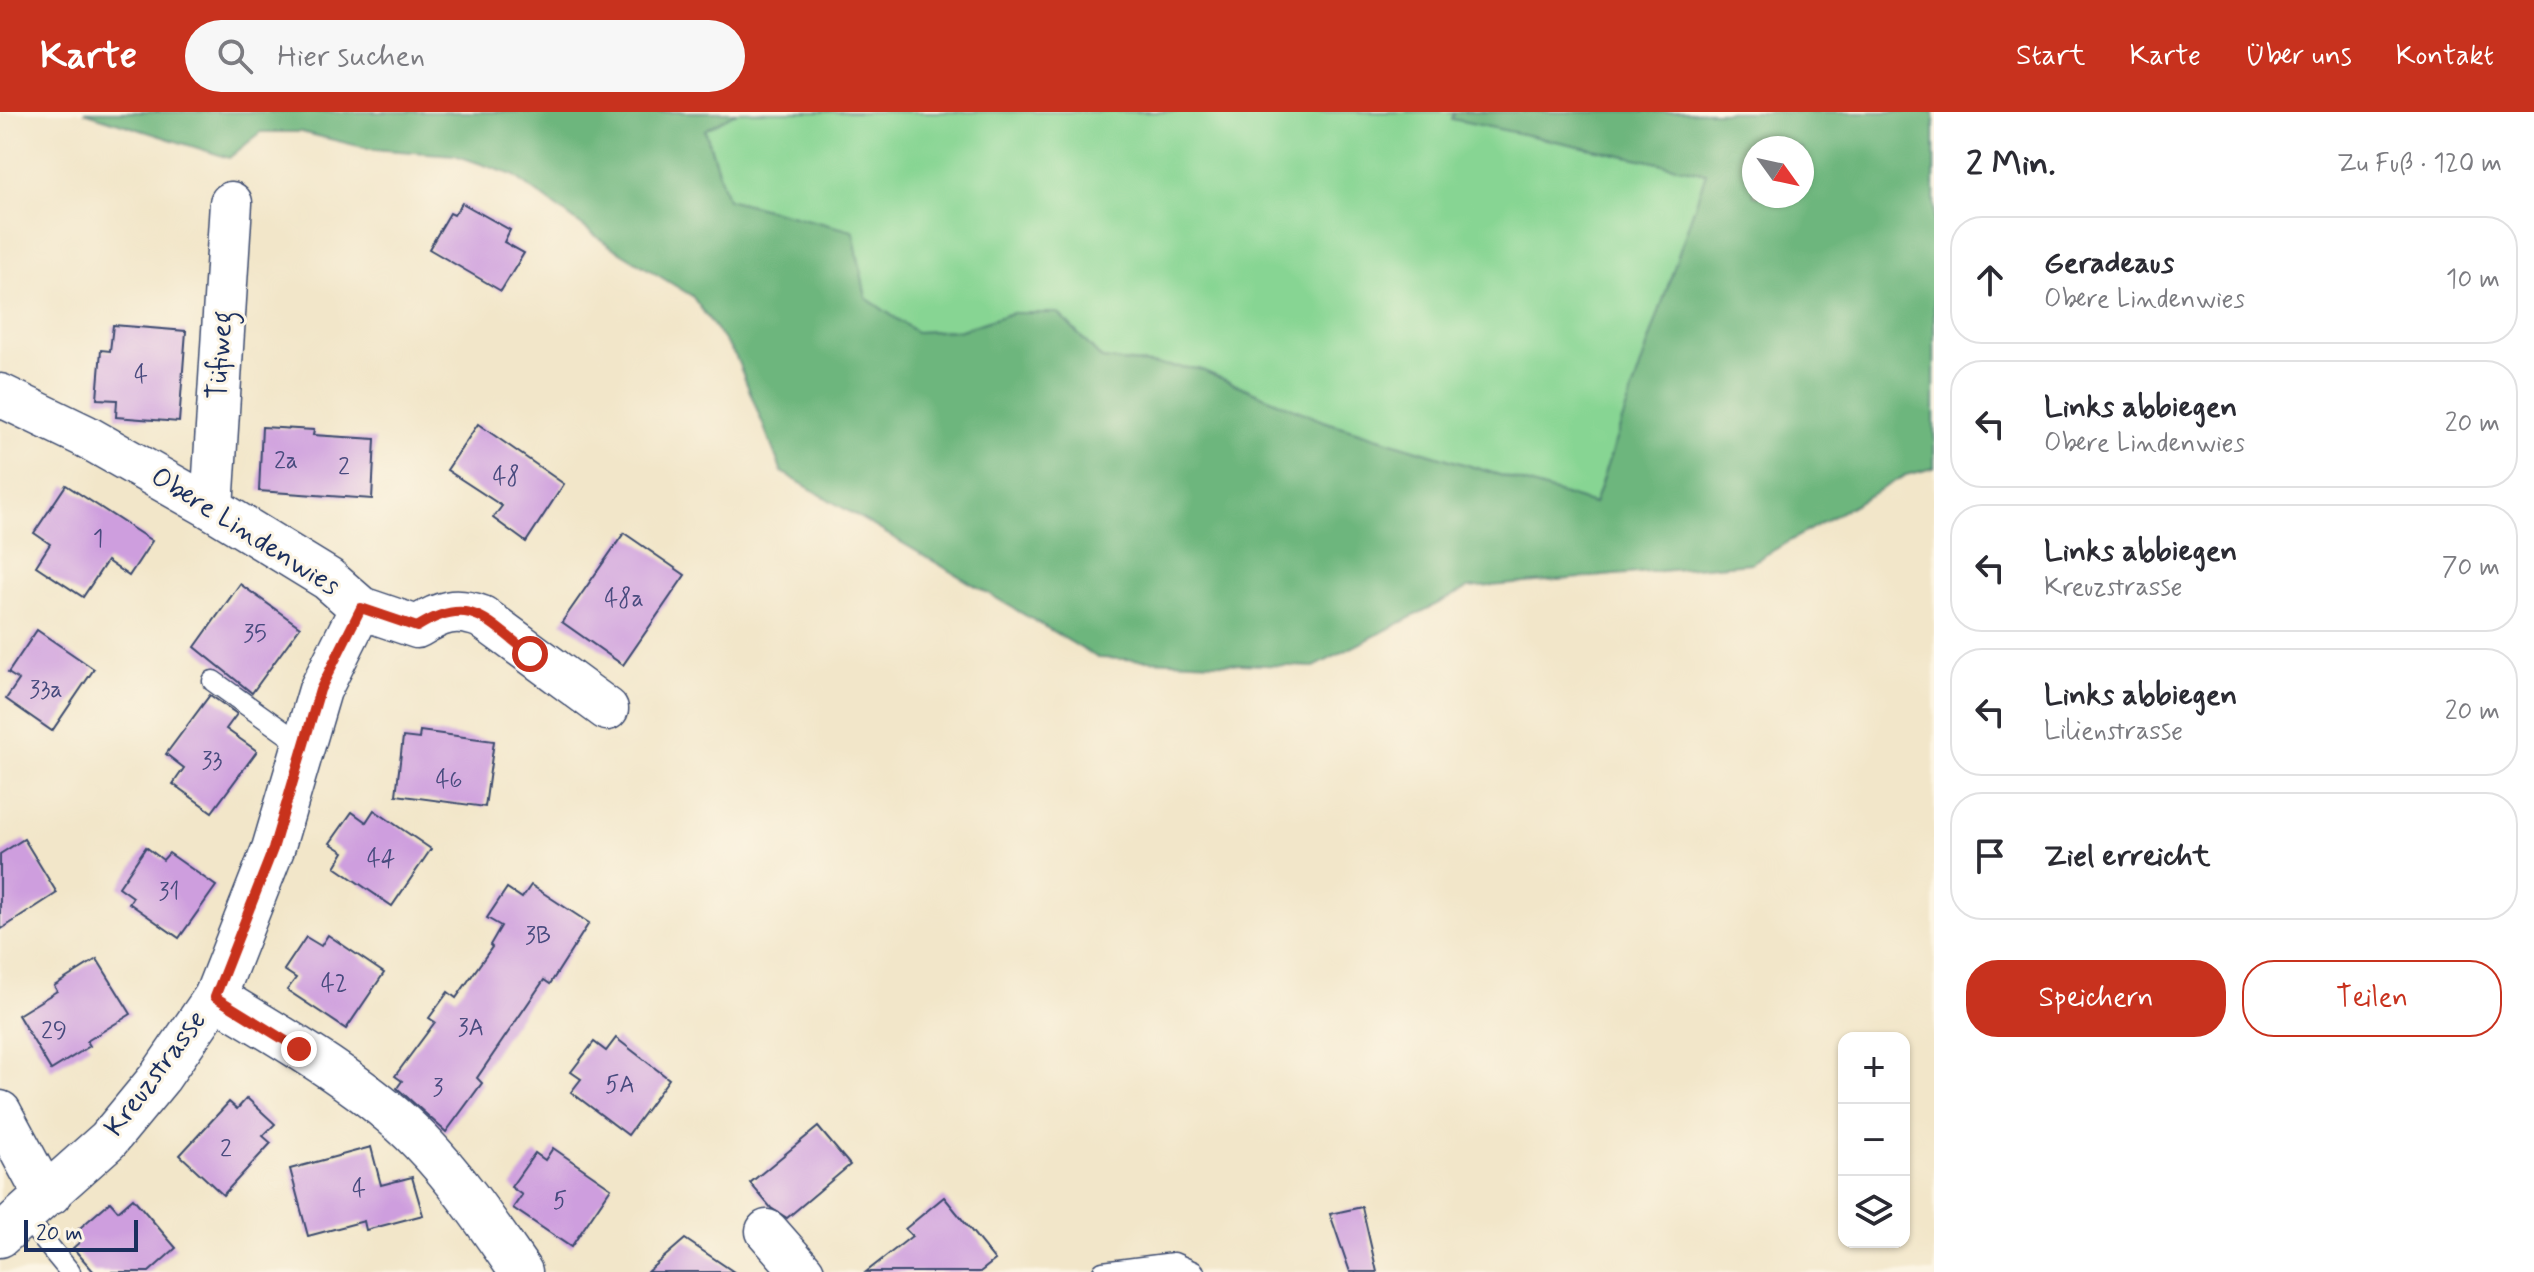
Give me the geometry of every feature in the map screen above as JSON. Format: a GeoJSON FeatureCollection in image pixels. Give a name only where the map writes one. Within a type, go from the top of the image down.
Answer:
{"type":"FeatureCollection","features":[{"type":"Feature","properties":{"kind":"street","name":"Tüfiweg"},"geometry":{"type":"LineString","coordinates":[[212,508],[231,203]]}},
{"type":"Feature","properties":{"kind":"street","name":"Obere Lindenwies"},"geometry":{"type":"LineString","coordinates":[[0,395],[85,436],[212,508],[328,579],[361,608],[417,627],[435,615],[459,609],[482,617],[607,709]]}},
{"type":"Feature","properties":{"kind":"street","name":"Kreuzstrasse"},"geometry":{"type":"LineString","coordinates":[[25,1216],[108,1140],[142,1100],[215,997],[269,861],[301,744],[320,690],[361,608]]}},
{"type":"Feature","properties":{"kind":"street"},"geometry":{"type":"LineString","coordinates":[[215,997],[292,1043],[418,1138],[455,1179],[521,1272]]}},
{"type":"Feature","properties":{"kind":"street"},"geometry":{"type":"LineString","coordinates":[[0,1112],[35,1177],[25,1216]]}},
{"type":"Feature","properties":{"kind":"street"},"geometry":{"type":"LineString","coordinates":[[767,1231],[803,1272]]}},
{"type":"Feature","properties":{"kind":"lane"},"geometry":{"type":"LineString","coordinates":[[213,681],[301,744]]}},
{"type":"Feature","properties":{"kind":"lane"},"geometry":{"type":"LineString","coordinates":[[25,1216],[70,1272]]}},
{"type":"Feature","properties":{"kind":"lane"},"geometry":{"type":"LineString","coordinates":[[1103,1272],[1174,1263],[1194,1272]]}},
{"type":"Feature","properties":{"kind":"green space"},"geometry":{"type":"Polygon","coordinates":[[[84,112],[737,112],[705,130],[727,199],[853,231],[866,298],[916,332],[961,330],[1012,313],[1058,313],[1102,359],[1199,369],[1323,421],[1594,504],[1706,173],[1452,119],[1454,112],[1934,112],[1934,468],[1906,475],[1751,563],[1468,588],[1314,667],[1098,658],[782,472],[736,357],[692,296],[607,244],[513,175],[455,155],[371,149],[301,132],[261,132],[229,158],[84,112]]]}},
{"type":"Feature","properties":{"kind":"green space"},"geometry":{"type":"Polygon","coordinates":[[[737,112],[1454,112],[1453,119],[1707,173],[1594,504],[1323,421],[1199,369],[1102,359],[1058,313],[1012,313],[961,330],[916,332],[866,298],[852,231],[727,199],[705,129],[737,112]]]}},
{"type":"Feature","properties":{"kind":"building"},"geometry":{"type":"Polygon","coordinates":[[[462,203],[510,230],[504,242],[524,253],[501,291],[429,249],[450,213],[454,215],[462,203]]]}},
{"type":"Feature","properties":{"kind":"building"},"geometry":{"type":"Polygon","coordinates":[[[113,325],[186,331],[179,422],[116,417],[117,400],[97,399],[101,350],[110,351],[113,325]]]}},
{"type":"Feature","properties":{"kind":"building"},"geometry":{"type":"Polygon","coordinates":[[[478,424],[564,484],[526,542],[493,518],[502,506],[447,470],[478,424]]]}},
{"type":"Feature","properties":{"kind":"building"},"geometry":{"type":"Polygon","coordinates":[[[262,427],[314,430],[313,435],[375,439],[372,499],[259,491],[262,427]]]}},
{"type":"Feature","properties":{"kind":"building"},"geometry":{"type":"Polygon","coordinates":[[[66,485],[152,541],[129,576],[107,561],[83,597],[36,566],[50,544],[34,533],[66,485]]]}},
{"type":"Feature","properties":{"kind":"building"},"geometry":{"type":"Polygon","coordinates":[[[624,533],[685,575],[623,665],[562,622],[624,533]]]}},
{"type":"Feature","properties":{"kind":"building"},"geometry":{"type":"Polygon","coordinates":[[[240,584],[300,627],[252,693],[195,647],[240,584]]]}},
{"type":"Feature","properties":{"kind":"building"},"geometry":{"type":"Polygon","coordinates":[[[37,630],[94,669],[52,731],[6,699],[19,680],[8,673],[37,630]]]}},
{"type":"Feature","properties":{"kind":"building"},"geometry":{"type":"Polygon","coordinates":[[[210,695],[237,714],[226,729],[257,751],[212,812],[173,784],[184,768],[166,754],[210,695]]]}},
{"type":"Feature","properties":{"kind":"building"},"geometry":{"type":"Polygon","coordinates":[[[420,731],[494,741],[485,807],[396,795],[403,737],[419,739],[420,731]]]}},
{"type":"Feature","properties":{"kind":"building"},"geometry":{"type":"Polygon","coordinates":[[[374,810],[431,849],[392,906],[335,867],[344,852],[330,843],[352,812],[366,822],[374,810]]]}},
{"type":"Feature","properties":{"kind":"building"},"geometry":{"type":"Polygon","coordinates":[[[24,839],[57,893],[0,930],[0,854],[24,839]]]}},
{"type":"Feature","properties":{"kind":"building"},"geometry":{"type":"Polygon","coordinates":[[[146,847],[163,860],[169,853],[216,886],[179,938],[129,903],[133,897],[119,887],[146,847]]]}},
{"type":"Feature","properties":{"kind":"building"},"geometry":{"type":"Polygon","coordinates":[[[531,885],[589,923],[550,984],[544,980],[477,1078],[482,1083],[446,1132],[397,1088],[402,1081],[395,1076],[435,1022],[429,1018],[448,992],[456,998],[492,947],[490,945],[501,926],[487,918],[507,888],[522,898],[531,885]]]}},
{"type":"Feature","properties":{"kind":"building"},"geometry":{"type":"Polygon","coordinates":[[[328,935],[384,973],[346,1029],[287,990],[296,978],[284,970],[306,937],[321,946],[328,935]]]}},
{"type":"Feature","properties":{"kind":"building"},"geometry":{"type":"Polygon","coordinates":[[[97,959],[131,1014],[87,1041],[90,1046],[51,1070],[18,1015],[57,991],[54,986],[97,959]]]}},
{"type":"Feature","properties":{"kind":"building"},"geometry":{"type":"Polygon","coordinates":[[[616,1038],[669,1079],[628,1135],[571,1092],[581,1079],[571,1072],[594,1042],[606,1051],[616,1038]]]}},
{"type":"Feature","properties":{"kind":"building"},"geometry":{"type":"Polygon","coordinates":[[[247,1098],[275,1124],[263,1136],[271,1143],[223,1195],[180,1155],[229,1102],[237,1109],[247,1098]]]}},
{"type":"Feature","properties":{"kind":"building"},"geometry":{"type":"Polygon","coordinates":[[[818,1127],[850,1165],[787,1218],[771,1208],[750,1183],[818,1127]]]}},
{"type":"Feature","properties":{"kind":"building"},"geometry":{"type":"Polygon","coordinates":[[[371,1147],[381,1185],[412,1177],[423,1215],[366,1230],[364,1221],[308,1236],[290,1169],[371,1147]]]}},
{"type":"Feature","properties":{"kind":"building"},"geometry":{"type":"Polygon","coordinates":[[[553,1148],[611,1188],[571,1247],[513,1208],[522,1195],[511,1187],[535,1153],[545,1160],[553,1148]]]}},
{"type":"Feature","properties":{"kind":"building"},"geometry":{"type":"Polygon","coordinates":[[[944,1197],[995,1260],[980,1272],[866,1272],[912,1236],[905,1229],[944,1197]]]}},
{"type":"Feature","properties":{"kind":"building"},"geometry":{"type":"Polygon","coordinates":[[[133,1198],[176,1248],[149,1272],[94,1272],[73,1248],[81,1241],[74,1233],[110,1202],[118,1211],[133,1198]]]}},
{"type":"Feature","properties":{"kind":"building"},"geometry":{"type":"Polygon","coordinates":[[[1362,1207],[1377,1272],[1350,1272],[1330,1214],[1362,1207]]]}},
{"type":"Feature","properties":{"kind":"building"},"geometry":{"type":"Polygon","coordinates":[[[685,1239],[734,1272],[647,1272],[685,1239]]]}},
{"type":"Feature","properties":{"kind":"route"},"geometry":{"type":"LineString","coordinates":[[299,1049],[215,997],[273,849],[301,744],[320,690],[361,608],[417,627],[435,615],[459,609],[482,617],[530,654]]}}]}
